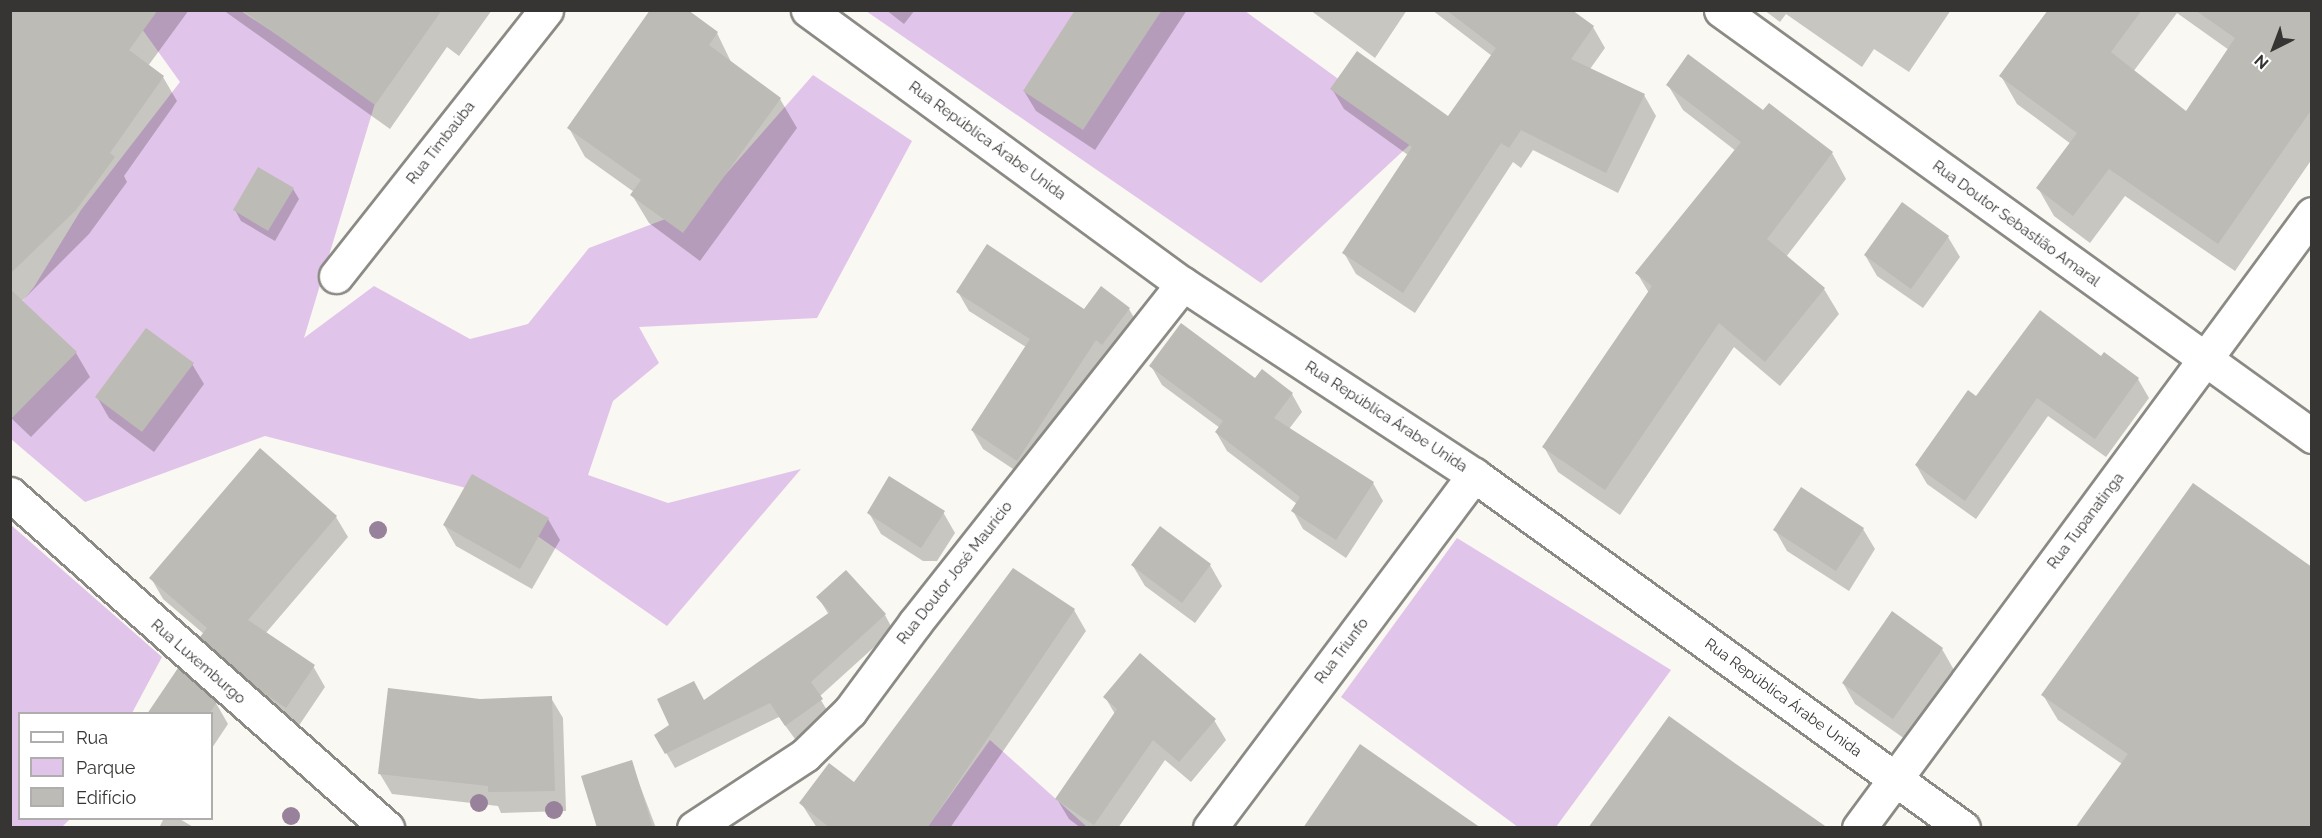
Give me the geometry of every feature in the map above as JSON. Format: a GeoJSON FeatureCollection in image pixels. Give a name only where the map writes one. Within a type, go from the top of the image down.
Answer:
{"type":"FeatureCollection","features":[{"type":"Feature","properties":{"kind":"street","name":"Rua Timbaúba"},"geometry":{"type":"LineString","coordinates":[[336,276],[546,10]]}},
{"type":"Feature","properties":{"kind":"street","name":"Rua República Árabe Unida"},"geometry":{"type":"LineString","coordinates":[[808,10],[1183,284],[1474,475],[1963,828]]}},
{"type":"Feature","properties":{"kind":"street","name":"Rua Doutor Sebastião Amaral"},"geometry":{"type":"LineString","coordinates":[[1721,10],[2312,436]]}},
{"type":"Feature","properties":{"kind":"street","name":"Rua Tupanatinga"},"geometry":{"type":"LineString","coordinates":[[1859,828],[2206,361],[2312,214]]}},
{"type":"Feature","properties":{"kind":"street","name":"Rua Doutor José Maurício"},"geometry":{"type":"LineString","coordinates":[[694,828],[805,755],[850,711],[915,622],[1183,284]]}},
{"type":"Feature","properties":{"kind":"street","name":"Rua Triunfo"},"geometry":{"type":"LineString","coordinates":[[1210,828],[1474,475]]}},
{"type":"Feature","properties":{"kind":"street","name":"Rua Luxemburgo"},"geometry":{"type":"LineString","coordinates":[[10,494],[387,828]]}},
{"type":"Feature","properties":{"kind":"green space"},"geometry":{"type":"Polygon","coordinates":[[[156,11],[241,11],[376,100],[304,338],[374,286],[470,339],[528,324],[589,248],[697,207],[813,75],[912,141],[817,318],[639,327],[659,363],[613,401],[588,475],[668,503],[801,469],[667,626],[470,489],[265,436],[85,502],[11,439],[11,315],[34,287],[81,210],[180,82],[142,29],[156,11]]]}},
{"type":"Feature","properties":{"kind":"green space"},"geometry":{"type":"Polygon","coordinates":[[[866,11],[1245,11],[1418,137],[1261,283],[866,11]]]}},
{"type":"Feature","properties":{"kind":"green space"},"geometry":{"type":"Polygon","coordinates":[[[11,525],[162,657],[133,712],[18,712],[18,820],[69,820],[62,827],[11,827],[11,525]]]}},
{"type":"Feature","properties":{"kind":"green space"},"geometry":{"type":"Polygon","coordinates":[[[1457,538],[1671,670],[1556,827],[1518,827],[1341,697],[1457,538]]]}},
{"type":"Feature","properties":{"kind":"green space"},"geometry":{"type":"Polygon","coordinates":[[[990,740],[1087,827],[927,828],[990,740]]]}},
{"type":"Feature","properties":{"kind":"building"},"geometry":{"type":"Polygon","coordinates":[[[10,10],[158,10],[129,50],[164,76],[110,153],[115,157],[76,210],[10,274],[10,10]]]}},
{"type":"Feature","properties":{"kind":"building"},"geometry":{"type":"Polygon","coordinates":[[[242,10],[442,10],[375,105],[242,10]]]}},
{"type":"Feature","properties":{"kind":"building"},"geometry":{"type":"Polygon","coordinates":[[[650,10],[688,10],[718,32],[709,45],[781,98],[683,233],[630,195],[641,180],[567,128],[650,10]]]}},
{"type":"Feature","properties":{"kind":"building"},"geometry":{"type":"Polygon","coordinates":[[[1075,10],[1162,10],[1083,130],[1023,91],[1075,10]]]}},
{"type":"Feature","properties":{"kind":"building"},"geometry":{"type":"Polygon","coordinates":[[[1446,10],[1572,10],[1594,26],[1571,59],[1645,94],[1606,173],[1521,130],[1509,148],[1501,143],[1403,293],[1342,253],[1412,147],[1330,89],[1357,51],[1448,116],[1496,48],[1446,10]]]}},
{"type":"Feature","properties":{"kind":"building"},"geometry":{"type":"Polygon","coordinates":[[[2048,10],[2142,10],[2111,52],[2186,111],[2235,38],[2195,10],[2312,10],[2312,109],[2218,244],[2109,169],[2073,216],[2036,188],[2077,133],[1999,76],[2048,10]]]}},
{"type":"Feature","properties":{"kind":"building"},"geometry":{"type":"Polygon","coordinates":[[[1688,54],[1763,110],[1769,103],[1833,152],[1767,239],[1825,288],[1765,362],[1719,323],[1605,490],[1542,447],[1652,286],[1635,273],[1741,142],[1666,85],[1688,54]]]}},
{"type":"Feature","properties":{"kind":"building"},"geometry":{"type":"Polygon","coordinates":[[[258,167],[294,188],[268,231],[233,210],[258,167]]]}},
{"type":"Feature","properties":{"kind":"building"},"geometry":{"type":"Polygon","coordinates":[[[1902,202],[1949,236],[1911,289],[1864,255],[1902,202]]]}},
{"type":"Feature","properties":{"kind":"building"},"geometry":{"type":"Polygon","coordinates":[[[987,244],[1084,309],[1101,286],[1130,308],[1102,345],[1096,340],[1017,461],[971,430],[1030,339],[956,292],[987,244]]]}},
{"type":"Feature","properties":{"kind":"building"},"geometry":{"type":"Polygon","coordinates":[[[10,289],[77,352],[10,420],[10,289]]]}},
{"type":"Feature","properties":{"kind":"building"},"geometry":{"type":"Polygon","coordinates":[[[2040,310],[2101,356],[2104,352],[2139,378],[2095,439],[2037,398],[1965,501],[1915,465],[1968,390],[1976,396],[2040,310]]]}},
{"type":"Feature","properties":{"kind":"building"},"geometry":{"type":"Polygon","coordinates":[[[1181,323],[1255,378],[1262,369],[1293,393],[1274,418],[1374,482],[1336,540],[1291,511],[1300,497],[1215,432],[1223,421],[1149,366],[1181,323]]]}},
{"type":"Feature","properties":{"kind":"building"},"geometry":{"type":"Polygon","coordinates":[[[146,328],[194,363],[142,432],[95,397],[146,328]]]}},
{"type":"Feature","properties":{"kind":"building"},"geometry":{"type":"Polygon","coordinates":[[[260,448],[337,516],[248,620],[315,665],[286,708],[259,690],[200,637],[207,628],[149,578],[260,448]]]}},
{"type":"Feature","properties":{"kind":"building"},"geometry":{"type":"Polygon","coordinates":[[[472,474],[549,518],[520,569],[443,525],[472,474]]]}},
{"type":"Feature","properties":{"kind":"building"},"geometry":{"type":"Polygon","coordinates":[[[889,476],[945,511],[921,548],[867,513],[889,476]]]}},
{"type":"Feature","properties":{"kind":"building"},"geometry":{"type":"Polygon","coordinates":[[[2193,483],[2312,567],[2312,828],[2075,828],[2128,754],[2041,695],[2193,483]]]}},
{"type":"Feature","properties":{"kind":"building"},"geometry":{"type":"Polygon","coordinates":[[[1801,487],[1864,528],[1836,571],[1773,530],[1801,487]]]}},
{"type":"Feature","properties":{"kind":"building"},"geometry":{"type":"Polygon","coordinates":[[[1160,526],[1211,564],[1182,603],[1131,565],[1160,526]]]}},
{"type":"Feature","properties":{"kind":"building"},"geometry":{"type":"Polygon","coordinates":[[[1013,568],[1075,609],[927,828],[830,828],[799,803],[829,763],[854,782],[1013,568]]]}},
{"type":"Feature","properties":{"kind":"building"},"geometry":{"type":"Polygon","coordinates":[[[846,570],[886,614],[811,682],[823,699],[785,726],[770,703],[665,754],[654,735],[669,725],[657,699],[694,681],[704,700],[830,612],[816,597],[846,570]]]}},
{"type":"Feature","properties":{"kind":"building"},"geometry":{"type":"Polygon","coordinates":[[[1892,611],[1943,648],[1893,719],[1842,683],[1892,611]]]}},
{"type":"Feature","properties":{"kind":"building"},"geometry":{"type":"Polygon","coordinates":[[[1140,653],[1216,719],[1179,762],[1153,740],[1094,825],[1055,799],[1117,709],[1103,697],[1140,653]]]}},
{"type":"Feature","properties":{"kind":"building"},"geometry":{"type":"Polygon","coordinates":[[[178,668],[217,702],[210,712],[148,712],[178,668]]]}},
{"type":"Feature","properties":{"kind":"building"},"geometry":{"type":"Polygon","coordinates":[[[388,688],[480,699],[552,696],[555,791],[488,792],[488,786],[378,774],[388,688]]]}},
{"type":"Feature","properties":{"kind":"building"},"geometry":{"type":"Polygon","coordinates":[[[1669,716],[1736,764],[1828,828],[1588,828],[1669,716]]]}},
{"type":"Feature","properties":{"kind":"building"},"geometry":{"type":"Polygon","coordinates":[[[1360,744],[1481,828],[1303,828],[1360,744]]]}},
{"type":"Feature","properties":{"kind":"building"},"geometry":{"type":"Polygon","coordinates":[[[632,760],[653,828],[597,828],[581,776],[632,760]]]}}]}
